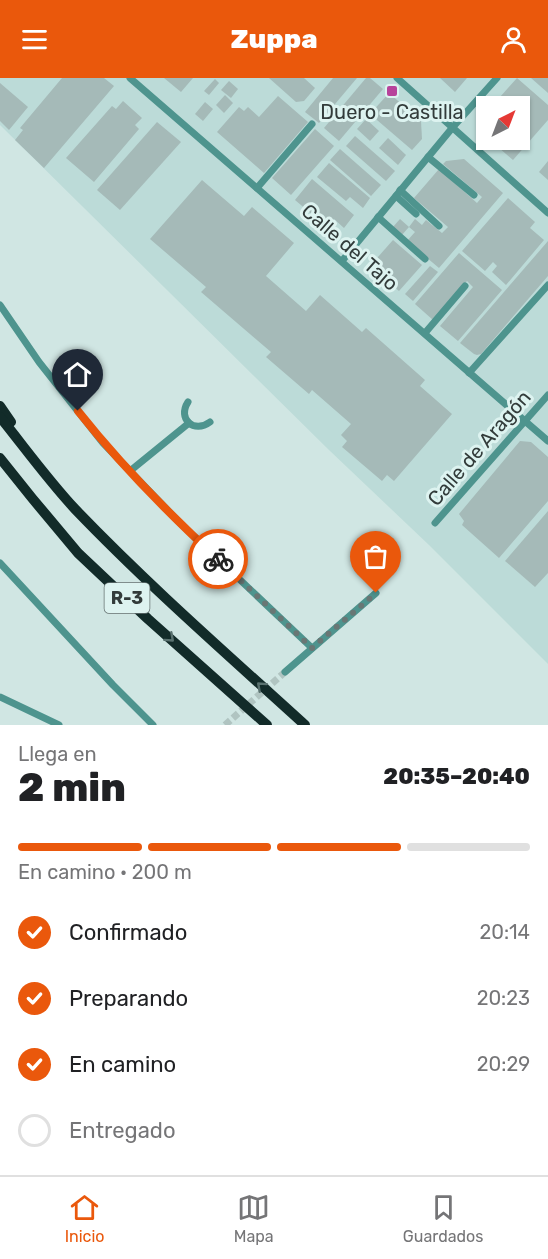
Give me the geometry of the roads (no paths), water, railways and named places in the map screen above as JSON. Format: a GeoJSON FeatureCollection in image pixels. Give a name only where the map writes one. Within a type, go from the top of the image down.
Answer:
{"type":"FeatureCollection","features":[{"type":"Feature","properties":{"kind":"highway"},"geometry":{"type":"LineString","coordinates":[[0,406],[22,436],[132,567]]}},
{"type":"Feature","properties":{"kind":"highway","name":"R-3"},"geometry":{"type":"LineString","coordinates":[[0,417],[74,507],[132,567],[305,725]]}},
{"type":"Feature","properties":{"kind":"highway","name":"R-3"},"geometry":{"type":"LineString","coordinates":[[0,458],[78,553],[267,725]]}},
{"type":"Feature","properties":{"kind":"highway"},"geometry":{"type":"LineString","coordinates":[[0,470],[78,553]]}},
{"type":"Feature","properties":{"kind":"street","name":"Calle del Tajo"},"geometry":{"type":"LineString","coordinates":[[130,78],[548,441]]}},
{"type":"Feature","properties":{"kind":"street"},"geometry":{"type":"LineString","coordinates":[[397,78],[548,213]]}},
{"type":"Feature","properties":{"kind":"street"},"geometry":{"type":"LineString","coordinates":[[342,261],[453,127],[497,78]]}},
{"type":"Feature","properties":{"kind":"street"},"geometry":{"type":"LineString","coordinates":[[257,188],[312,124]]}},
{"type":"Feature","properties":{"kind":"street"},"geometry":{"type":"LineString","coordinates":[[428,157],[474,195]]}},
{"type":"Feature","properties":{"kind":"street"},"geometry":{"type":"LineString","coordinates":[[398,193],[416,214]]}},
{"type":"Feature","properties":{"kind":"street"},"geometry":{"type":"LineString","coordinates":[[398,193],[439,226]]}},
{"type":"Feature","properties":{"kind":"street"},"geometry":{"type":"LineString","coordinates":[[378,217],[426,259]]}},
{"type":"Feature","properties":{"kind":"street"},"geometry":{"type":"LineString","coordinates":[[469,374],[548,285]]}},
{"type":"Feature","properties":{"kind":"street"},"geometry":{"type":"LineString","coordinates":[[425,333],[465,286]]}},
{"type":"Feature","properties":{"kind":"street"},"geometry":{"type":"LineString","coordinates":[[0,305],[39,362],[103,443],[181,524],[312,648]]}},
{"type":"Feature","properties":{"kind":"street","name":"Calle de Aragón"},"geometry":{"type":"LineString","coordinates":[[435,523],[548,395]]}},
{"type":"Feature","properties":{"kind":"street"},"geometry":{"type":"LineString","coordinates":[[188,402],[184,412],[189,423],[199,427],[210,422]]}},
{"type":"Feature","properties":{"kind":"street"},"geometry":{"type":"LineString","coordinates":[[130,471],[189,423]]}},
{"type":"Feature","properties":{"kind":"street"},"geometry":{"type":"LineString","coordinates":[[0,563],[113,686],[153,725]]}},
{"type":"Feature","properties":{"kind":"street"},"geometry":{"type":"LineString","coordinates":[[285,672],[376,593]]}},
{"type":"Feature","properties":{"kind":"street"},"geometry":{"type":"LineString","coordinates":[[0,697],[59,725]]}},
{"type":"Feature","properties":{"kind":"tunnel"},"geometry":{"type":"LineString","coordinates":[[225,725],[285,672]]}},
{"type":"Feature","properties":{"kind":"place","name":"Duero - Castilla"},"geometry":{"type":"Point","coordinates":[392,91]}}]}
